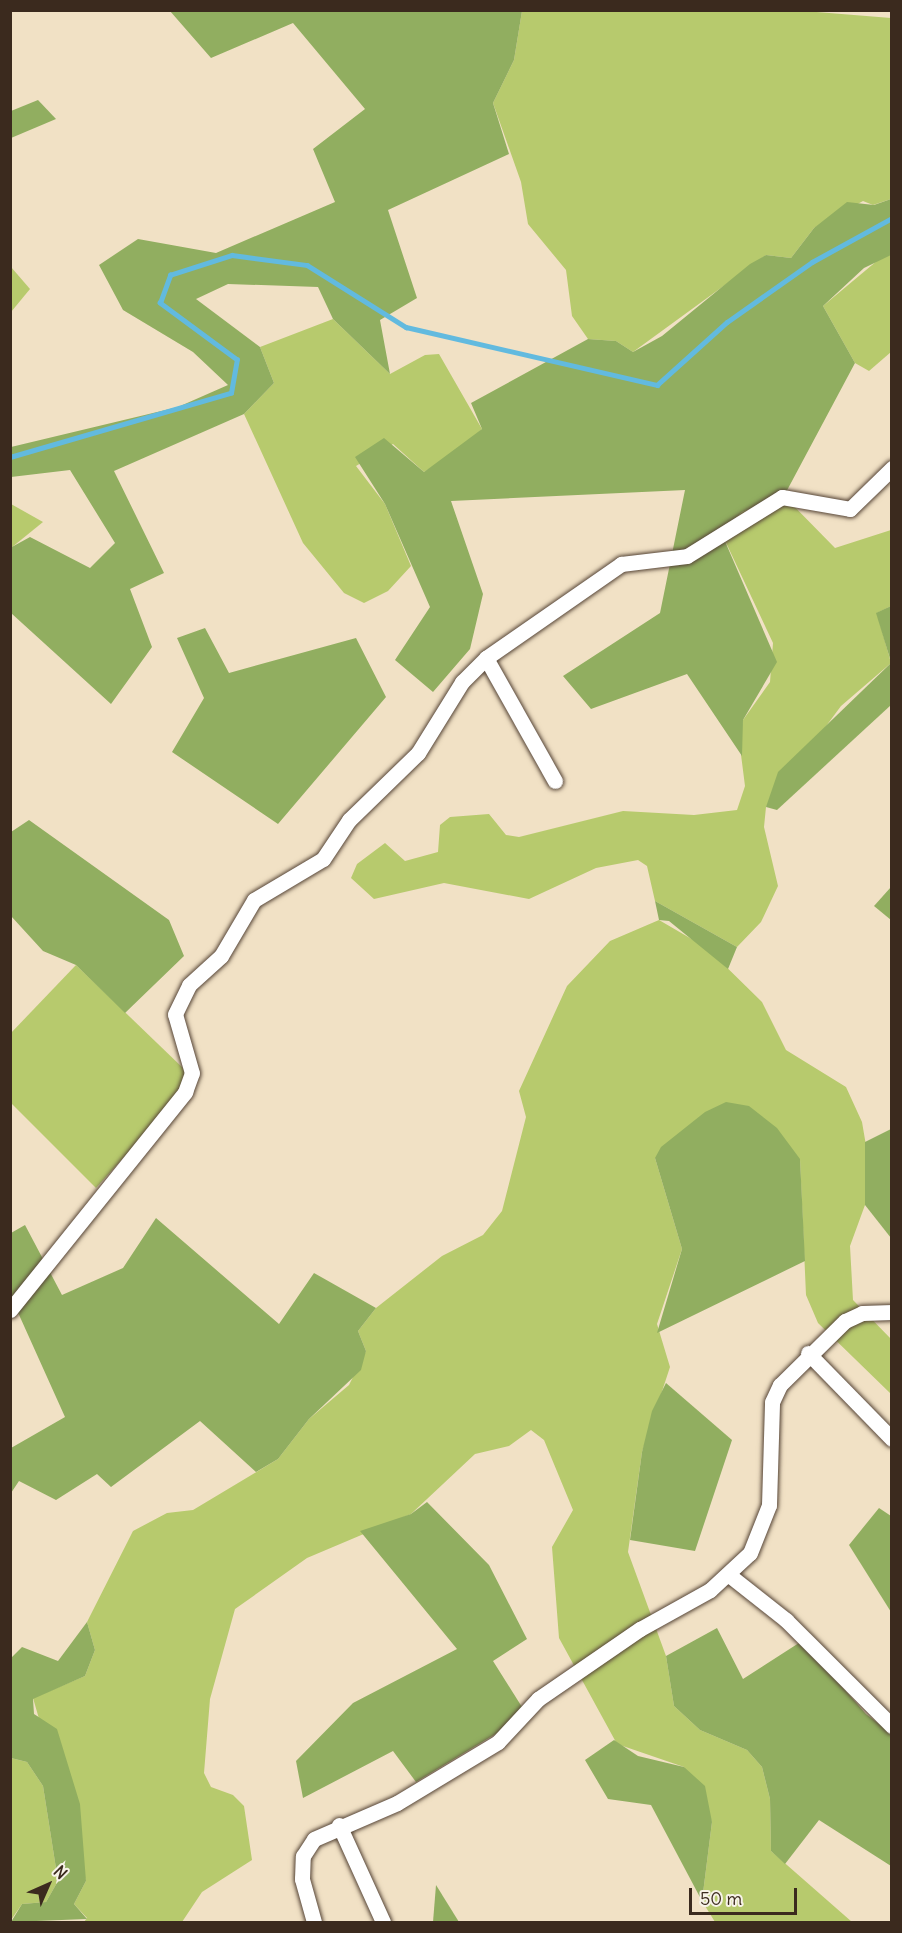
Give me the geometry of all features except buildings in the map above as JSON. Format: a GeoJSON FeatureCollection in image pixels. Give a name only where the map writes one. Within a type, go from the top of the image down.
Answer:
{"type":"FeatureCollection","features":[{"type":"Feature","properties":{"kind":"street"},"geometry":{"type":"LineString","coordinates":[[10,1310],[185,1092],[192,1073],[175,1014],[189,985],[220,956],[254,900],[322,859],[349,820],[418,753],[462,682],[486,658],[621,564],[687,556],[782,497],[850,509],[891,468]]}},
{"type":"Feature","properties":{"kind":"street"},"geometry":{"type":"LineString","coordinates":[[486,658],[555,781]]}},
{"type":"Feature","properties":{"kind":"street"},"geometry":{"type":"LineString","coordinates":[[314,1923],[302,1879],[303,1856],[314,1839],[339,1825],[397,1803],[498,1742],[538,1699],[729,1575],[750,1553],[769,1505],[772,1402],[808,1353],[845,1321],[862,1313],[891,1312]]}},
{"type":"Feature","properties":{"kind":"street"},"geometry":{"type":"LineString","coordinates":[[808,1353],[891,1439]]}},
{"type":"Feature","properties":{"kind":"street"},"geometry":{"type":"LineString","coordinates":[[729,1575],[786,1620],[891,1726]]}},
{"type":"Feature","properties":{"kind":"street"},"geometry":{"type":"LineString","coordinates":[[339,1825],[383,1923]]}},
{"type":"Feature","properties":{"kind":"green space"},"geometry":{"type":"Polygon","coordinates":[[[792,10],[891,18],[891,199],[873,205],[863,201],[814,228],[791,258],[766,255],[633,352],[616,341],[588,339],[572,316],[566,270],[528,224],[521,182],[493,103],[514,60],[522,11],[792,10]]]}},
{"type":"Feature","properties":{"kind":"green space"},"geometry":{"type":"Polygon","coordinates":[[[170,11],[522,11],[514,60],[493,103],[509,154],[388,210],[417,298],[380,320],[390,374],[333,319],[318,287],[228,284],[196,299],[260,347],[274,383],[244,414],[114,471],[164,573],[130,589],[152,647],[111,704],[11,613],[10,548],[30,537],[90,568],[115,543],[70,470],[11,477],[11,447],[178,407],[228,385],[193,352],[123,310],[99,265],[138,239],[216,253],[335,202],[313,149],[365,109],[293,23],[211,58],[170,11]]]}},
{"type":"Feature","properties":{"kind":"green space"},"geometry":{"type":"Polygon","coordinates":[[[38,100],[56,119],[11,138],[11,111],[38,100]]]}},
{"type":"Feature","properties":{"kind":"green space"},"geometry":{"type":"Polygon","coordinates":[[[891,199],[891,255],[864,268],[823,306],[855,363],[784,496],[742,512],[721,532],[777,662],[743,720],[742,756],[687,674],[591,709],[563,676],[660,613],[685,490],[451,501],[483,594],[470,649],[433,692],[395,660],[430,607],[385,504],[355,457],[384,438],[424,472],[482,429],[471,403],[588,339],[616,341],[633,352],[662,336],[750,264],[766,255],[791,258],[814,228],[847,202],[874,205],[891,199]]]}},
{"type":"Feature","properties":{"kind":"green space"},"geometry":{"type":"Polygon","coordinates":[[[884,255],[891,255],[891,352],[869,371],[855,363],[823,306],[884,255]]]}},
{"type":"Feature","properties":{"kind":"green space"},"geometry":{"type":"Polygon","coordinates":[[[11,267],[30,289],[10,312],[11,267]]]}},
{"type":"Feature","properties":{"kind":"green space"},"geometry":{"type":"Polygon","coordinates":[[[333,319],[390,374],[425,355],[439,354],[482,429],[466,446],[424,472],[393,444],[356,466],[385,504],[411,566],[388,591],[364,603],[344,593],[303,543],[244,414],[274,383],[260,347],[333,319]]]}},
{"type":"Feature","properties":{"kind":"green space"},"geometry":{"type":"Polygon","coordinates":[[[784,496],[835,548],[891,530],[891,606],[877,613],[891,663],[841,706],[766,807],[764,827],[778,886],[761,922],[737,947],[655,901],[647,866],[638,860],[596,868],[529,899],[444,883],[374,899],[351,878],[357,864],[385,843],[405,861],[438,852],[440,825],[450,817],[489,814],[506,835],[519,837],[623,811],[694,815],[737,810],[745,786],[739,739],[743,720],[770,682],[773,643],[721,532],[742,512],[784,496]]]}},
{"type":"Feature","properties":{"kind":"green space"},"geometry":{"type":"Polygon","coordinates":[[[11,504],[43,522],[11,548],[11,504]]]}},
{"type":"Feature","properties":{"kind":"green space"},"geometry":{"type":"Polygon","coordinates":[[[891,606],[891,662],[876,613],[891,606]]]}},
{"type":"Feature","properties":{"kind":"green space"},"geometry":{"type":"Polygon","coordinates":[[[205,628],[229,673],[356,638],[386,697],[278,824],[172,752],[204,698],[177,638],[205,628]]]}},
{"type":"Feature","properties":{"kind":"green space"},"geometry":{"type":"Polygon","coordinates":[[[891,663],[891,705],[777,810],[766,807],[778,772],[891,663]]]}},
{"type":"Feature","properties":{"kind":"green space"},"geometry":{"type":"Polygon","coordinates":[[[29,820],[169,920],[184,956],[125,1013],[76,965],[43,951],[11,916],[11,832],[29,820]]]}},
{"type":"Feature","properties":{"kind":"green space"},"geometry":{"type":"Polygon","coordinates":[[[891,887],[891,920],[874,906],[891,887]]]}},
{"type":"Feature","properties":{"kind":"green space"},"geometry":{"type":"Polygon","coordinates":[[[655,901],[737,947],[728,969],[669,921],[659,920],[655,901]]]}},
{"type":"Feature","properties":{"kind":"green space"},"geometry":{"type":"Polygon","coordinates":[[[659,920],[707,948],[762,1002],[786,1050],[846,1087],[862,1122],[869,1163],[865,1205],[850,1246],[853,1300],[891,1339],[891,1394],[818,1323],[806,1295],[800,1159],[655,1158],[682,1249],[657,1324],[670,1367],[642,1452],[628,1552],[666,1656],[674,1706],[700,1730],[747,1750],[762,1767],[770,1799],[771,1851],[852,1922],[715,1922],[702,1901],[712,1822],[684,1767],[617,1744],[559,1638],[552,1547],[573,1510],[544,1440],[531,1430],[509,1446],[475,1454],[411,1514],[307,1558],[235,1609],[210,1699],[204,1773],[211,1787],[233,1795],[244,1806],[252,1860],[202,1892],[182,1922],[84,1922],[87,1918],[74,1904],[86,1881],[33,1698],[85,1676],[95,1650],[87,1622],[133,1531],[167,1513],[193,1510],[278,1459],[309,1419],[349,1385],[366,1351],[358,1331],[376,1308],[442,1256],[483,1235],[502,1211],[526,1117],[519,1091],[567,986],[610,941],[659,920]]]}},
{"type":"Feature","properties":{"kind":"green space"},"geometry":{"type":"Polygon","coordinates":[[[76,965],[184,1069],[186,1088],[96,1188],[11,1103],[10,1034],[76,965]]]}},
{"type":"Feature","properties":{"kind":"green space"},"geometry":{"type":"Polygon","coordinates":[[[726,1102],[749,1106],[777,1128],[800,1159],[805,1261],[657,1333],[682,1249],[655,1158],[661,1147],[705,1112],[726,1102]]]}},
{"type":"Feature","properties":{"kind":"green space"},"geometry":{"type":"Polygon","coordinates":[[[891,1129],[891,1238],[865,1205],[865,1142],[891,1129]]]}},
{"type":"Feature","properties":{"kind":"green space"},"geometry":{"type":"Polygon","coordinates":[[[156,1218],[279,1324],[314,1273],[376,1308],[358,1331],[366,1351],[361,1370],[309,1419],[278,1459],[256,1472],[200,1421],[111,1487],[97,1474],[56,1500],[19,1481],[11,1493],[11,1448],[65,1417],[11,1297],[11,1233],[25,1225],[62,1295],[123,1268],[156,1218]]]}},
{"type":"Feature","properties":{"kind":"green space"},"geometry":{"type":"Polygon","coordinates":[[[666,1383],[732,1440],[695,1551],[630,1540],[642,1452],[652,1411],[666,1383]]]}},
{"type":"Feature","properties":{"kind":"green space"},"geometry":{"type":"Polygon","coordinates":[[[427,1502],[489,1565],[527,1639],[493,1661],[527,1715],[416,1782],[393,1751],[303,1798],[296,1761],[353,1703],[457,1649],[360,1531],[411,1514],[427,1502]]]}},
{"type":"Feature","properties":{"kind":"green space"},"geometry":{"type":"Polygon","coordinates":[[[879,1508],[891,1516],[891,1612],[849,1545],[879,1508]]]}},
{"type":"Feature","properties":{"kind":"green space"},"geometry":{"type":"Polygon","coordinates":[[[87,1622],[95,1650],[85,1676],[33,1699],[34,1714],[57,1729],[80,1804],[86,1881],[74,1904],[87,1919],[11,1922],[22,1904],[46,1902],[58,1881],[43,1786],[27,1762],[11,1758],[11,1658],[22,1647],[58,1661],[87,1622]]]}},
{"type":"Feature","properties":{"kind":"green space"},"geometry":{"type":"Polygon","coordinates":[[[717,1628],[743,1679],[802,1641],[866,1714],[891,1733],[891,1866],[819,1820],[785,1864],[771,1851],[770,1799],[762,1767],[747,1750],[700,1730],[674,1706],[666,1656],[717,1628]]]}},
{"type":"Feature","properties":{"kind":"green space"},"geometry":{"type":"Polygon","coordinates":[[[614,1740],[638,1756],[684,1767],[705,1786],[712,1822],[702,1901],[651,1805],[608,1799],[585,1760],[614,1740]]]}},
{"type":"Feature","properties":{"kind":"green space"},"geometry":{"type":"Polygon","coordinates":[[[11,1758],[27,1762],[43,1786],[58,1881],[46,1902],[22,1904],[11,1920],[11,1758]]]}},
{"type":"Feature","properties":{"kind":"green space"},"geometry":{"type":"Polygon","coordinates":[[[436,1885],[459,1922],[433,1922],[436,1885]]]}},
{"type":"Feature","properties":{"kind":"waterway"},"geometry":{"type":"LineString","coordinates":[[10,457],[231,393],[237,360],[160,303],[170,275],[232,255],[307,265],[406,327],[657,385],[727,322],[812,262],[892,218]]}}]}
